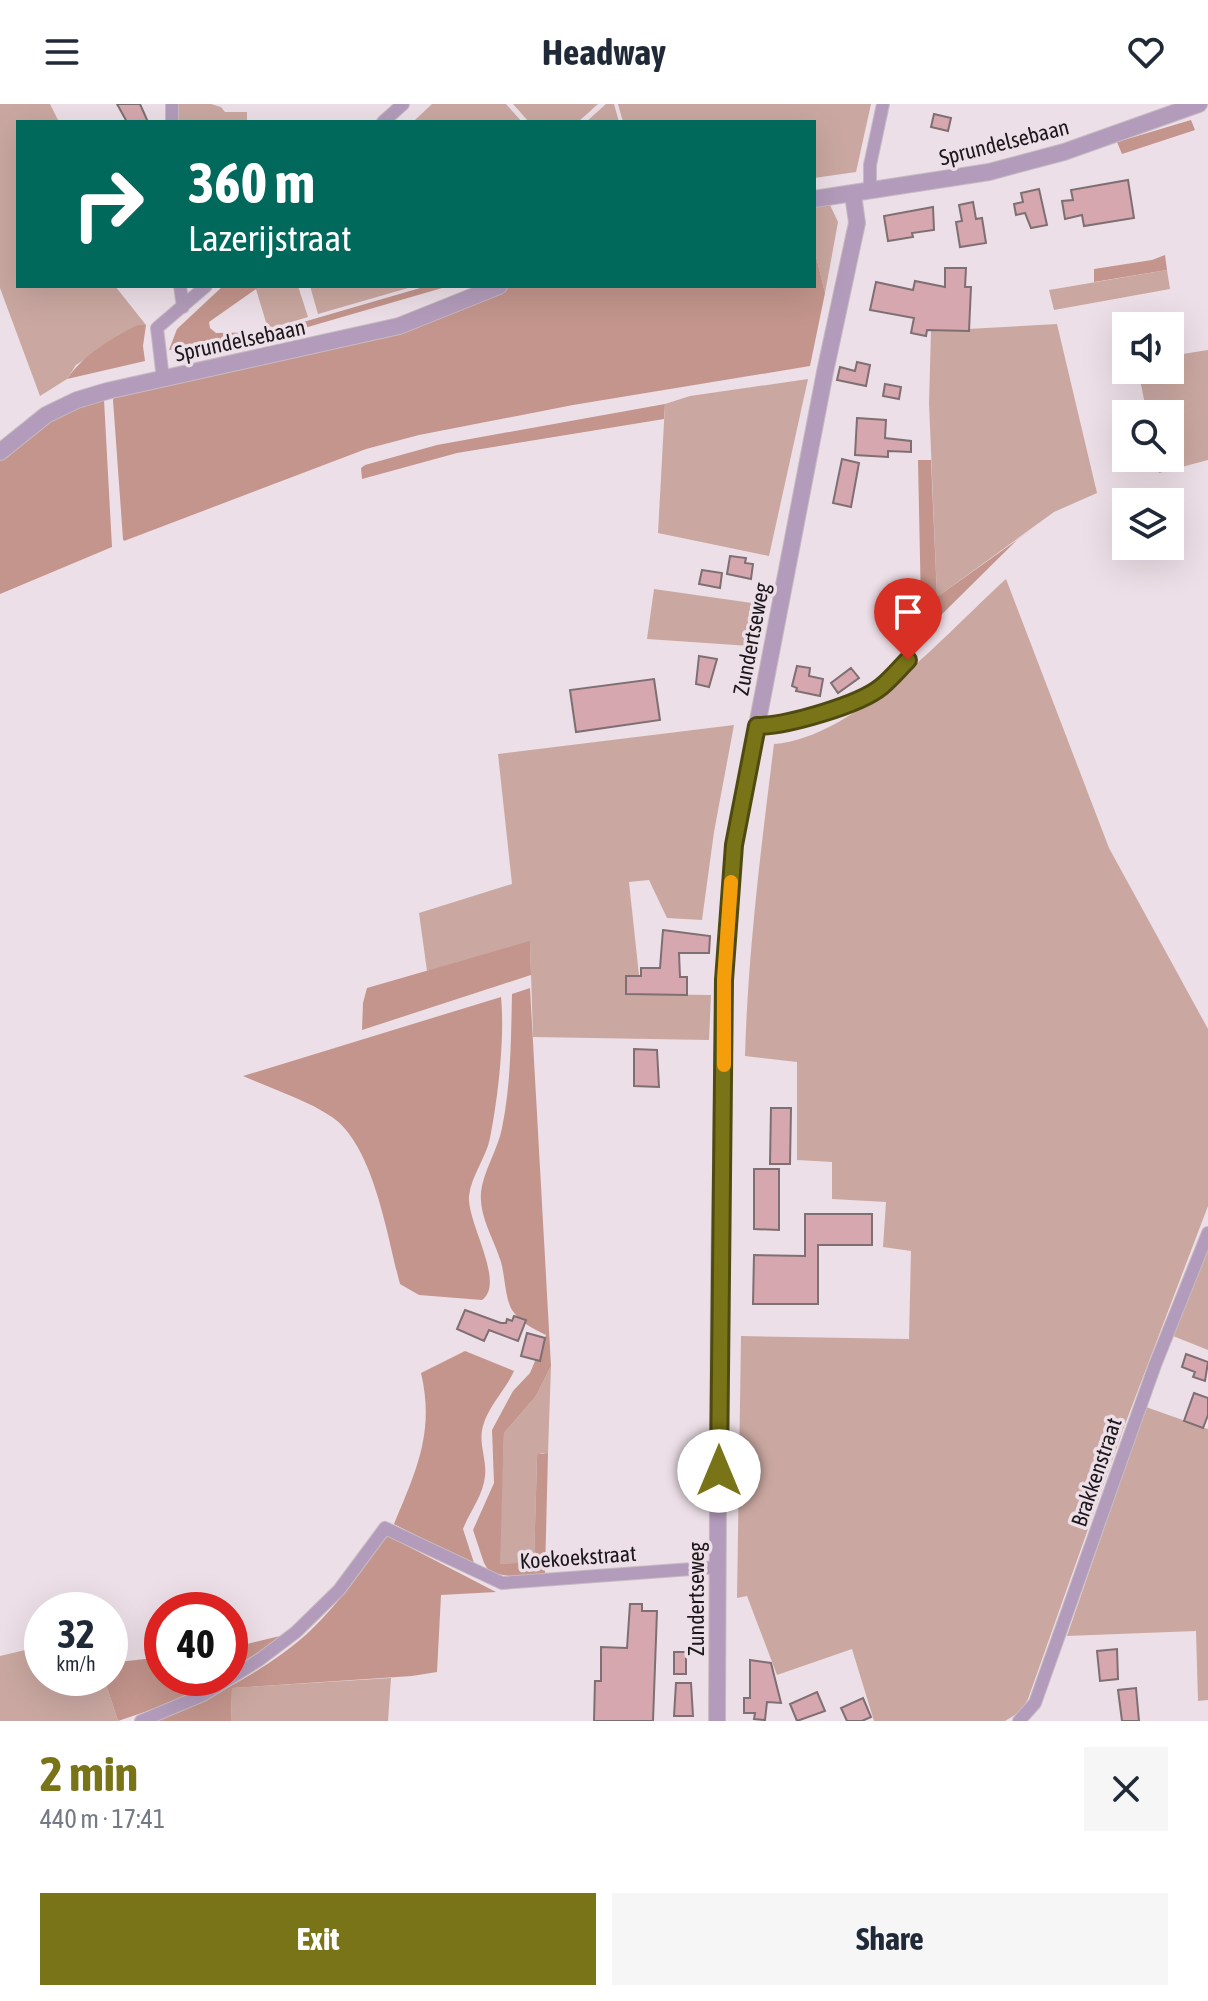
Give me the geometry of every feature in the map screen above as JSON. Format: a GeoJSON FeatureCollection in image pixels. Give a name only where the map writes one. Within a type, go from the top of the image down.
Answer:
{"type":"FeatureCollection","features":[{"type":"Feature","properties":{"kind":"street"},"geometry":{"type":"LineString","coordinates":[[385,120],[403,104]]}},
{"type":"Feature","properties":{"kind":"street","name":"Zundertseweg"},"geometry":{"type":"LineString","coordinates":[[717,1721],[724,980],[734,845],[825,372],[883,104]]}},
{"type":"Feature","properties":{"kind":"street","name":"Sprundelsebaan"},"geometry":{"type":"LineString","coordinates":[[816,199],[989,172],[1049,156],[1199,104]]}},
{"type":"Feature","properties":{"kind":"street"},"geometry":{"type":"LineString","coordinates":[[180,288],[183,307]]}},
{"type":"Feature","properties":{"kind":"street"},"geometry":{"type":"LineString","coordinates":[[163,379],[156,332],[160,325],[204,288]]}},
{"type":"Feature","properties":{"kind":"street","name":"Sprundelsebaan"},"geometry":{"type":"LineString","coordinates":[[0,452],[46,415],[77,400],[399,326],[494,288]]}},
{"type":"Feature","properties":{"kind":"street"},"geometry":{"type":"LineString","coordinates":[[757,726],[779,726],[802,720],[879,689],[908,660]]}},
{"type":"Feature","properties":{"kind":"street","name":"Brakkenstraat"},"geometry":{"type":"LineString","coordinates":[[1019,1721],[1035,1703],[1155,1365],[1208,1233]]}},
{"type":"Feature","properties":{"kind":"street","name":"Koekoekstraat"},"geometry":{"type":"LineString","coordinates":[[141,1721],[203,1695],[259,1660],[296,1632],[339,1590],[385,1528],[502,1583],[719,1567]]}},
{"type":"Feature","properties":{"kind":"shaded area"},"geometry":{"type":"Polygon","coordinates":[[[0,104],[50,104],[58,120],[16,120],[16,288],[117,288],[146,325],[137,325],[76,365],[67,379],[40,396],[0,288],[0,104]]]}},
{"type":"Feature","properties":{"kind":"shaded area"},"geometry":{"type":"Polygon","coordinates":[[[175,104],[211,104],[225,112],[247,112],[247,120],[175,120],[175,104]]]}},
{"type":"Feature","properties":{"kind":"shaded area"},"geometry":{"type":"Polygon","coordinates":[[[432,104],[506,104],[520,120],[415,120],[432,104]]]}},
{"type":"Feature","properties":{"kind":"shaded area"},"geometry":{"type":"Polygon","coordinates":[[[513,104],[598,104],[580,120],[527,120],[513,104]]]}},
{"type":"Feature","properties":{"kind":"shaded area"},"geometry":{"type":"Polygon","coordinates":[[[606,104],[614,104],[618,120],[588,120],[606,104]]]}},
{"type":"Feature","properties":{"kind":"shaded area"},"geometry":{"type":"Polygon","coordinates":[[[618,104],[871,104],[856,172],[816,178],[816,120],[622,120],[618,104]]]}},
{"type":"Feature","properties":{"kind":"shaded area"},"geometry":{"type":"Polygon","coordinates":[[[1191,120],[1195,130],[1122,154],[1117,142],[1191,120]]]}},
{"type":"Feature","properties":{"kind":"shaded area"},"geometry":{"type":"Polygon","coordinates":[[[830,205],[838,222],[825,293],[816,256],[816,207],[830,205]]]}},
{"type":"Feature","properties":{"kind":"shaded area"},"geometry":{"type":"Polygon","coordinates":[[[1165,255],[1167,270],[1094,282],[1094,269],[1165,255]]]}},
{"type":"Feature","properties":{"kind":"shaded area"},"geometry":{"type":"Polygon","coordinates":[[[816,256],[825,293],[810,366],[573,405],[419,435],[366,449],[124,541],[115,394],[241,367],[505,288],[816,288],[816,256]]]}},
{"type":"Feature","properties":{"kind":"shaded area"},"geometry":{"type":"Polygon","coordinates":[[[1167,270],[1170,289],[1054,310],[1049,290],[1167,270]]]}},
{"type":"Feature","properties":{"kind":"shaded area"},"geometry":{"type":"Polygon","coordinates":[[[221,288],[260,288],[209,322],[216,333],[269,332],[420,288],[442,288],[270,338],[169,350],[177,329],[221,288]]]}},
{"type":"Feature","properties":{"kind":"shaded area"},"geometry":{"type":"Polygon","coordinates":[[[299,288],[308,317],[268,329],[256,289],[299,288]]]}},
{"type":"Feature","properties":{"kind":"shaded area"},"geometry":{"type":"Polygon","coordinates":[[[311,288],[408,288],[318,314],[311,288]]]}},
{"type":"Feature","properties":{"kind":"shaded area"},"geometry":{"type":"Polygon","coordinates":[[[1057,324],[1097,493],[1054,512],[937,597],[929,403],[931,331],[1057,324]]]}},
{"type":"Feature","properties":{"kind":"shaded area"},"geometry":{"type":"Polygon","coordinates":[[[137,325],[146,325],[143,346],[145,361],[67,379],[90,354],[137,325]]]}},
{"type":"Feature","properties":{"kind":"shaded area"},"geometry":{"type":"Polygon","coordinates":[[[1208,350],[1208,460],[1184,466],[1184,400],[1144,400],[1141,384],[1184,384],[1184,354],[1208,350]]]}},
{"type":"Feature","properties":{"kind":"shaded area"},"geometry":{"type":"Polygon","coordinates":[[[808,379],[769,556],[658,533],[665,404],[690,396],[808,379]]]}},
{"type":"Feature","properties":{"kind":"shaded area"},"geometry":{"type":"Polygon","coordinates":[[[104,400],[112,547],[0,594],[0,457],[62,412],[104,400]]]}},
{"type":"Feature","properties":{"kind":"shaded area"},"geometry":{"type":"Polygon","coordinates":[[[665,404],[664,419],[457,453],[362,479],[361,468],[365,465],[437,445],[665,404]]]}},
{"type":"Feature","properties":{"kind":"shaded area"},"geometry":{"type":"Polygon","coordinates":[[[918,460],[931,460],[937,597],[1035,527],[1017,540],[931,625],[921,606],[918,460]]]}},
{"type":"Feature","properties":{"kind":"shaded area"},"geometry":{"type":"Polygon","coordinates":[[[1006,579],[1109,848],[1208,1029],[1208,1206],[1021,1711],[1005,1721],[874,1721],[852,1649],[777,1675],[747,1596],[737,1598],[741,1336],[909,1339],[911,1251],[883,1247],[886,1202],[832,1199],[832,1162],[797,1160],[797,1062],[745,1056],[760,861],[774,744],[805,737],[837,723],[868,703],[928,653],[1006,579]]]}},
{"type":"Feature","properties":{"kind":"shaded area"},"geometry":{"type":"Polygon","coordinates":[[[654,589],[759,604],[750,646],[647,639],[654,589]]]}},
{"type":"Feature","properties":{"kind":"shaded area"},"geometry":{"type":"Polygon","coordinates":[[[734,725],[714,832],[702,920],[667,918],[649,880],[629,882],[641,994],[711,995],[709,1040],[533,1037],[530,942],[427,971],[419,913],[512,884],[498,754],[734,725]]]}},
{"type":"Feature","properties":{"kind":"shaded area"},"geometry":{"type":"Polygon","coordinates":[[[530,941],[531,975],[362,1030],[367,988],[530,941]]]}},
{"type":"Feature","properties":{"kind":"shaded area"},"geometry":{"type":"Polygon","coordinates":[[[530,988],[551,1366],[536,1396],[504,1433],[500,1564],[534,1562],[537,1458],[538,1454],[548,1453],[545,1574],[517,1577],[490,1573],[473,1530],[494,1483],[492,1430],[513,1391],[530,1373],[546,1335],[523,1322],[512,1310],[501,1262],[481,1201],[482,1184],[500,1136],[505,1111],[512,994],[530,988]]]}},
{"type":"Feature","properties":{"kind":"shaded area"},"geometry":{"type":"Polygon","coordinates":[[[501,997],[501,1049],[493,1122],[469,1196],[488,1267],[488,1292],[482,1300],[419,1295],[400,1284],[369,1170],[346,1131],[332,1117],[312,1105],[243,1076],[501,997]]]}},
{"type":"Feature","properties":{"kind":"shaded area"},"geometry":{"type":"Polygon","coordinates":[[[1208,1246],[1208,1350],[1173,1336],[1208,1246]]]}},
{"type":"Feature","properties":{"kind":"shaded area"},"geometry":{"type":"Polygon","coordinates":[[[465,1351],[514,1371],[483,1426],[484,1483],[463,1529],[475,1566],[394,1524],[421,1451],[426,1414],[421,1373],[465,1351]]]}},
{"type":"Feature","properties":{"kind":"shaded area"},"geometry":{"type":"Polygon","coordinates":[[[551,1366],[548,1453],[541,1453],[537,1458],[534,1563],[499,1564],[504,1433],[536,1396],[551,1366]]]}},
{"type":"Feature","properties":{"kind":"shaded area"},"geometry":{"type":"Polygon","coordinates":[[[1146,1407],[1208,1429],[1208,1700],[1198,1701],[1196,1631],[1067,1636],[1146,1407]]]}},
{"type":"Feature","properties":{"kind":"shaded area"},"geometry":{"type":"Polygon","coordinates":[[[386,1535],[496,1592],[441,1595],[437,1672],[248,1687],[248,1676],[310,1631],[360,1573],[386,1535]]]}},
{"type":"Feature","properties":{"kind":"shaded area"},"geometry":{"type":"Polygon","coordinates":[[[284,1635],[248,1659],[248,1644],[284,1635]]]}},
{"type":"Feature","properties":{"kind":"shaded area"},"geometry":{"type":"Polygon","coordinates":[[[24,1650],[24,1696],[110,1696],[118,1721],[0,1721],[0,1656],[24,1650]]]}},
{"type":"Feature","properties":{"kind":"shaded area"},"geometry":{"type":"Polygon","coordinates":[[[144,1659],[144,1696],[185,1696],[118,1721],[110,1696],[128,1696],[128,1661],[144,1659]]]}},
{"type":"Feature","properties":{"kind":"shaded area"},"geometry":{"type":"Polygon","coordinates":[[[391,1678],[388,1721],[231,1721],[232,1696],[248,1696],[248,1687],[391,1678]]]}},
{"type":"Feature","properties":{"kind":"shaded area"},"geometry":{"type":"Polygon","coordinates":[[[211,1696],[232,1696],[231,1721],[157,1721],[211,1696]]]}},
{"type":"Feature","properties":{"kind":"building"},"geometry":{"type":"Polygon","coordinates":[[[117,104],[140,104],[147,120],[126,120],[117,104]]]}},
{"type":"Feature","properties":{"kind":"building"},"geometry":{"type":"Polygon","coordinates":[[[934,114],[951,118],[948,131],[931,127],[934,114]]]}},
{"type":"Feature","properties":{"kind":"building"},"geometry":{"type":"Polygon","coordinates":[[[1128,180],[1134,218],[1084,226],[1082,215],[1065,219],[1062,201],[1073,200],[1071,190],[1128,180]]]}},
{"type":"Feature","properties":{"kind":"building"},"geometry":{"type":"Polygon","coordinates":[[[1039,189],[1047,225],[1031,228],[1025,213],[1016,215],[1014,204],[1023,202],[1021,193],[1039,189]]]}},
{"type":"Feature","properties":{"kind":"building"},"geometry":{"type":"Polygon","coordinates":[[[973,202],[976,219],[982,218],[986,243],[960,247],[956,222],[962,221],[959,205],[973,202]]]}},
{"type":"Feature","properties":{"kind":"building"},"geometry":{"type":"Polygon","coordinates":[[[933,207],[934,230],[888,241],[884,216],[933,207]]]}},
{"type":"Feature","properties":{"kind":"building"},"geometry":{"type":"Polygon","coordinates":[[[945,268],[966,268],[965,287],[971,287],[969,331],[927,330],[926,336],[911,333],[914,318],[870,310],[876,282],[913,290],[915,281],[945,287],[945,268]]]}},
{"type":"Feature","properties":{"kind":"building"},"geometry":{"type":"Polygon","coordinates":[[[857,362],[870,365],[866,386],[837,380],[840,367],[855,371],[857,362]]]}},
{"type":"Feature","properties":{"kind":"building"},"geometry":{"type":"Polygon","coordinates":[[[885,384],[901,387],[899,399],[883,396],[885,384]]]}},
{"type":"Feature","properties":{"kind":"building"},"geometry":{"type":"Polygon","coordinates":[[[857,418],[886,420],[885,438],[911,441],[911,452],[888,451],[888,457],[855,455],[857,418]]]}},
{"type":"Feature","properties":{"kind":"building"},"geometry":{"type":"Polygon","coordinates":[[[842,459],[859,463],[851,507],[833,503],[842,459]]]}},
{"type":"Feature","properties":{"kind":"building"},"geometry":{"type":"Polygon","coordinates":[[[730,556],[746,558],[745,563],[753,564],[751,579],[727,574],[730,556]]]}},
{"type":"Feature","properties":{"kind":"building"},"geometry":{"type":"Polygon","coordinates":[[[702,570],[722,573],[720,588],[699,584],[702,570]]]}},
{"type":"Feature","properties":{"kind":"building"},"geometry":{"type":"Polygon","coordinates":[[[699,656],[717,659],[709,687],[696,684],[699,656]]]}},
{"type":"Feature","properties":{"kind":"building"},"geometry":{"type":"Polygon","coordinates":[[[797,666],[810,668],[809,676],[823,679],[820,696],[796,691],[797,688],[792,686],[797,666]]]}},
{"type":"Feature","properties":{"kind":"building"},"geometry":{"type":"Polygon","coordinates":[[[851,668],[859,678],[838,693],[831,683],[851,668]]]}},
{"type":"Feature","properties":{"kind":"building"},"geometry":{"type":"Polygon","coordinates":[[[654,679],[660,720],[576,732],[570,690],[654,679]]]}},
{"type":"Feature","properties":{"kind":"building"},"geometry":{"type":"Polygon","coordinates":[[[663,930],[710,936],[709,953],[679,953],[680,977],[687,977],[687,995],[626,994],[626,976],[641,976],[641,968],[660,968],[663,930]]]}},
{"type":"Feature","properties":{"kind":"building"},"geometry":{"type":"Polygon","coordinates":[[[634,1049],[657,1050],[659,1087],[634,1086],[634,1049]]]}},
{"type":"Feature","properties":{"kind":"building"},"geometry":{"type":"Polygon","coordinates":[[[771,1108],[791,1108],[790,1164],[770,1164],[771,1108]]]}},
{"type":"Feature","properties":{"kind":"building"},"geometry":{"type":"Polygon","coordinates":[[[754,1169],[779,1169],[779,1230],[754,1229],[754,1169]]]}},
{"type":"Feature","properties":{"kind":"building"},"geometry":{"type":"Polygon","coordinates":[[[805,1214],[872,1214],[872,1245],[818,1245],[818,1304],[753,1304],[754,1255],[805,1256],[805,1214]]]}},
{"type":"Feature","properties":{"kind":"building"},"geometry":{"type":"Polygon","coordinates":[[[465,1310],[501,1323],[506,1323],[507,1319],[512,1321],[514,1316],[526,1320],[518,1341],[489,1330],[484,1341],[457,1329],[465,1310]]]}},
{"type":"Feature","properties":{"kind":"building"},"geometry":{"type":"Polygon","coordinates":[[[527,1333],[545,1338],[540,1361],[521,1356],[527,1333]]]}},
{"type":"Feature","properties":{"kind":"building"},"geometry":{"type":"Polygon","coordinates":[[[1186,1354],[1208,1362],[1205,1381],[1193,1377],[1195,1372],[1182,1367],[1186,1354]]]}},
{"type":"Feature","properties":{"kind":"building"},"geometry":{"type":"Polygon","coordinates":[[[1194,1393],[1208,1398],[1208,1415],[1203,1428],[1184,1421],[1194,1393]]]}},
{"type":"Feature","properties":{"kind":"building"},"geometry":{"type":"Polygon","coordinates":[[[630,1604],[642,1604],[642,1611],[657,1611],[653,1721],[594,1721],[595,1681],[601,1681],[601,1647],[627,1648],[630,1604]]]}},
{"type":"Feature","properties":{"kind":"building"},"geometry":{"type":"Polygon","coordinates":[[[1117,1649],[1118,1679],[1100,1681],[1097,1651],[1117,1649]]]}},
{"type":"Feature","properties":{"kind":"building"},"geometry":{"type":"Polygon","coordinates":[[[674,1652],[686,1652],[686,1674],[674,1674],[674,1652]]]}},
{"type":"Feature","properties":{"kind":"building"},"geometry":{"type":"Polygon","coordinates":[[[750,1660],[771,1663],[781,1703],[767,1702],[765,1720],[754,1719],[755,1713],[744,1713],[744,1698],[750,1698],[750,1660]]]}},
{"type":"Feature","properties":{"kind":"building"},"geometry":{"type":"Polygon","coordinates":[[[676,1683],[691,1683],[693,1716],[674,1716],[676,1683]]]}},
{"type":"Feature","properties":{"kind":"building"},"geometry":{"type":"Polygon","coordinates":[[[1136,1688],[1139,1721],[1122,1721],[1118,1690],[1136,1688]]]}},
{"type":"Feature","properties":{"kind":"building"},"geometry":{"type":"Polygon","coordinates":[[[817,1692],[825,1711],[797,1721],[790,1704],[817,1692]]]}},
{"type":"Feature","properties":{"kind":"building"},"geometry":{"type":"Polygon","coordinates":[[[863,1698],[871,1717],[862,1721],[847,1721],[841,1708],[863,1698]]]}},
{"type":"Feature","properties":{"kind":"slow traffic"},"geometry":{"type":"LineString","coordinates":[[724,1065],[724,980],[731,882]]}},
{"type":"Feature","properties":{"kind":"route"},"geometry":{"type":"LineString","coordinates":[[719,1471],[724,980],[734,845],[757,726],[779,726],[802,720],[879,689],[908,660]]}}]}
